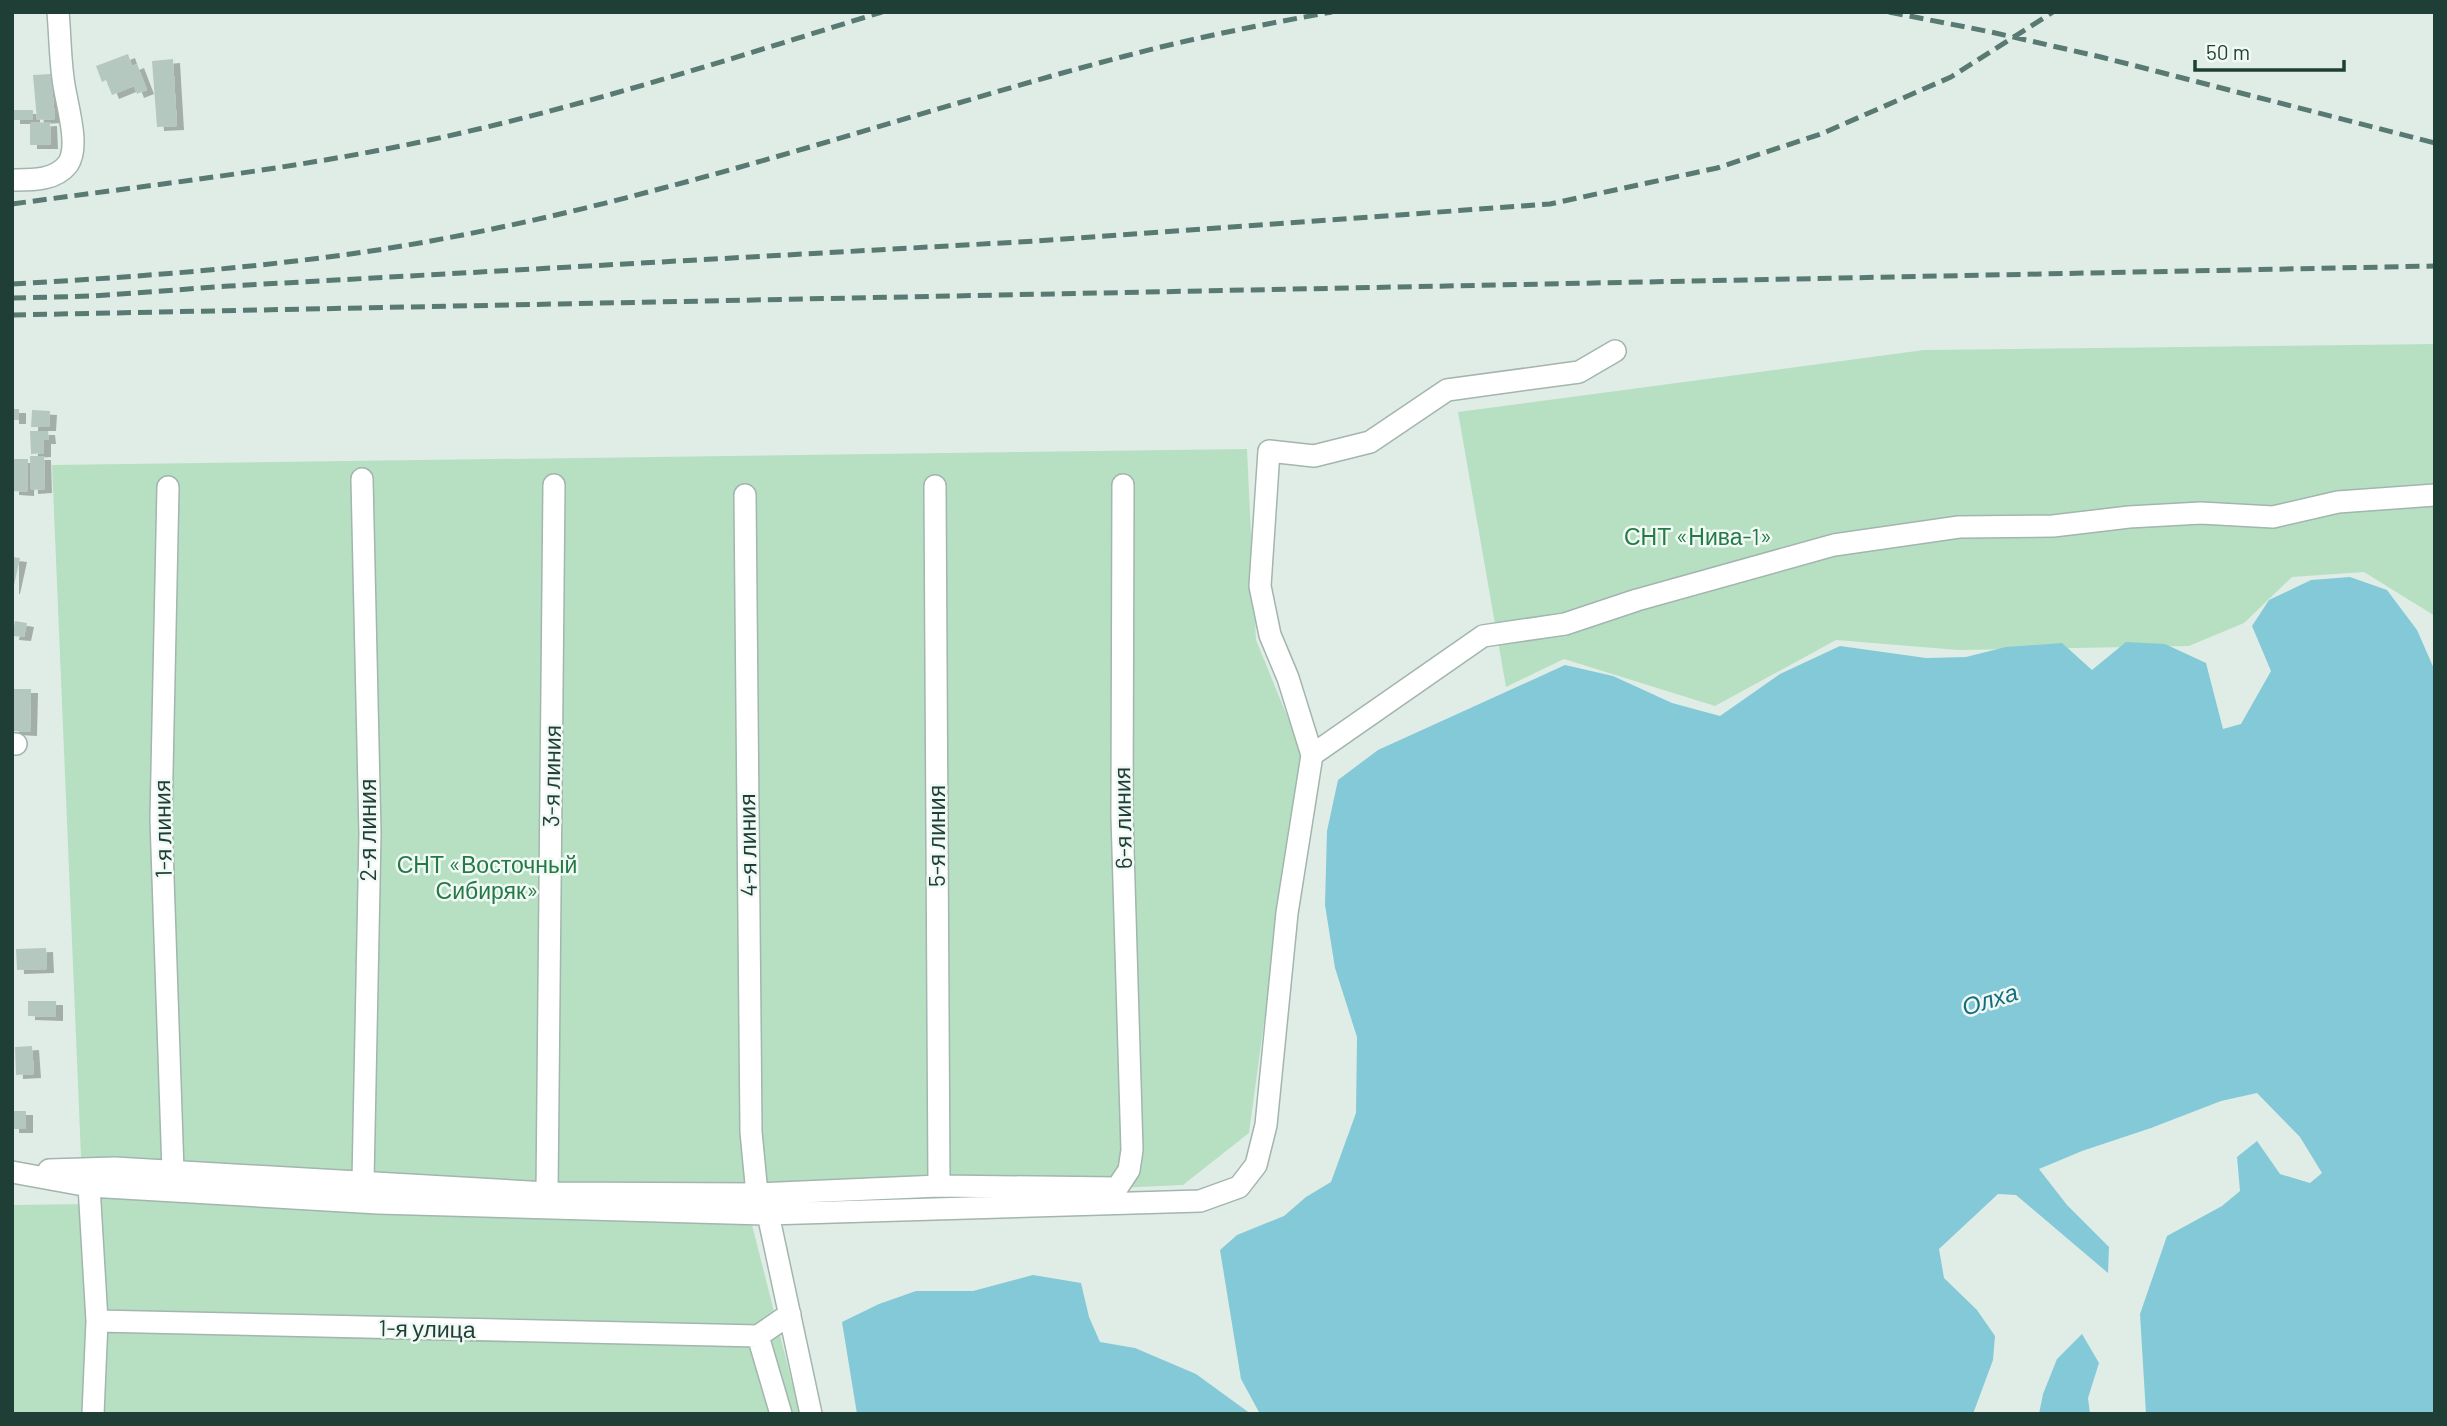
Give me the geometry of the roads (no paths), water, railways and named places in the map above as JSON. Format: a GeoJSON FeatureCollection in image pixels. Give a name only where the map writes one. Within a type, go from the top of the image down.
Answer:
{"type":"FeatureCollection","features":[{"type":"Feature","properties":{"kind":"street"},"geometry":{"type":"LineString","coordinates":[[12,180],[34,180],[54,175],[71,157],[72,133],[63,79],[58,12]]}},
{"type":"Feature","properties":{"kind":"street"},"geometry":{"type":"LineString","coordinates":[[12,1172],[89,1186],[378,1203],[768,1214],[1200,1201],[1239,1187],[1256,1165],[1266,1125],[1287,913],[1312,755],[1288,678],[1270,635],[1260,586],[1269,451],[1314,456],[1370,442],[1447,390],[1579,372],[1615,351]]}},
{"type":"Feature","properties":{"kind":"street","name":"2-я линия"},"geometry":{"type":"LineString","coordinates":[[362,479],[370,834],[363,1181]]}},
{"type":"Feature","properties":{"kind":"street","name":"3-я линия"},"geometry":{"type":"LineString","coordinates":[[547,1193],[554,485]]}},
{"type":"Feature","properties":{"kind":"street","name":"6-я линия"},"geometry":{"type":"LineString","coordinates":[[939,1186],[1117,1188],[1129,1170],[1132,1150],[1122,816],[1123,485]]}},
{"type":"Feature","properties":{"kind":"street","name":"5-я линия"},"geometry":{"type":"LineString","coordinates":[[935,486],[939,1186]]}},
{"type":"Feature","properties":{"kind":"street","name":"1-я линия"},"geometry":{"type":"LineString","coordinates":[[168,487],[161,819],[173,1171]]}},
{"type":"Feature","properties":{"kind":"street","name":"4-я линия"},"geometry":{"type":"LineString","coordinates":[[745,495],[751,1132],[757,1194]]}},
{"type":"Feature","properties":{"kind":"street"},"geometry":{"type":"LineString","coordinates":[[1312,755],[1483,636],[1566,624],[1637,600],[1834,545],[1959,527],[2053,526],[2129,517],[2201,513],[2273,517],[2338,502],[2435,495]]}},
{"type":"Feature","properties":{"kind":"street"},"geometry":{"type":"LineString","coordinates":[[12,1172],[115,1168],[547,1193],[757,1194],[939,1186]]}},
{"type":"Feature","properties":{"kind":"street"},"geometry":{"type":"LineString","coordinates":[[89,1186],[97,1321],[93,1414]]}},
{"type":"Feature","properties":{"kind":"street"},"geometry":{"type":"LineString","coordinates":[[768,1214],[811,1414]]}},
{"type":"Feature","properties":{"kind":"street"},"geometry":{"type":"LineString","coordinates":[[781,1414],[758,1336],[790,1314]]}},
{"type":"Feature","properties":{"kind":"street","name":"1-я улица"},"geometry":{"type":"LineString","coordinates":[[97,1321],[758,1336]]}},
{"type":"Feature","properties":{"kind":"water","name":"Олха"},"geometry":{"type":"Polygon","coordinates":[[[2350,577],[2387,590],[2417,630],[2435,671],[2435,1414],[2146,1414],[2140,1314],[2167,1236],[2222,1206],[2240,1191],[2237,1157],[2257,1141],[2280,1174],[2310,1183],[2322,1173],[2300,1137],[2257,1093],[2221,1101],[2039,1169],[2067,1205],[2109,1247],[2108,1273],[2016,1195],[1998,1194],[1939,1249],[1944,1278],[1977,1310],[1995,1336],[1993,1360],[1973,1414],[1260,1414],[1241,1379],[1220,1250],[1237,1235],[1284,1216],[1306,1197],[1331,1182],[1356,1113],[1357,1037],[1335,968],[1325,905],[1327,831],[1338,780],[1378,750],[1565,665],[1613,676],[1672,703],[1720,716],[1780,674],[1840,646],[1926,658],[1966,657],[2006,647],[2062,643],[2092,670],[2126,642],[2165,644],[2206,663],[2223,729],[2241,724],[2271,671],[2252,626],[2269,600],[2311,580],[2350,577]]]}},
{"type":"Feature","properties":{"kind":"water"},"geometry":{"type":"Polygon","coordinates":[[[1033,1275],[1081,1283],[1089,1317],[1100,1342],[1135,1348],[1196,1374],[1251,1414],[857,1414],[842,1322],[879,1304],[916,1291],[973,1291],[1033,1275]]]}},
{"type":"Feature","properties":{"kind":"water"},"geometry":{"type":"Polygon","coordinates":[[[2082,1334],[2099,1363],[2088,1398],[2090,1414],[2039,1414],[2043,1394],[2057,1359],[2082,1334]]]}},
{"type":"Feature","properties":{"kind":"railway"},"geometry":{"type":"LineString","coordinates":[[12,204],[271,169],[425,141],[598,98],[882,12]]}},
{"type":"Feature","properties":{"kind":"railway"},"geometry":{"type":"LineString","coordinates":[[12,284],[291,262],[489,230],[722,172],[1133,54],[1332,12]]}},
{"type":"Feature","properties":{"kind":"railway"},"geometry":{"type":"LineString","coordinates":[[1889,12],[2101,57],[2435,143]]}},
{"type":"Feature","properties":{"kind":"railway"},"geometry":{"type":"LineString","coordinates":[[12,298],[94,296],[229,286],[1037,241],[1550,204],[1717,168],[1821,134],[1951,77],[2053,12]]}},
{"type":"Feature","properties":{"kind":"railway"},"geometry":{"type":"LineString","coordinates":[[12,315],[2435,266]]}},
{"type":"Feature","properties":{"kind":"park label","name":"СНТ «Нива-1»"},"geometry":{"type":"Point","coordinates":[1698,537]}},
{"type":"Feature","properties":{"kind":"park label","name":"СНТ «Восточный Сибиряк»"},"geometry":{"type":"Point","coordinates":[487,878]}}]}
